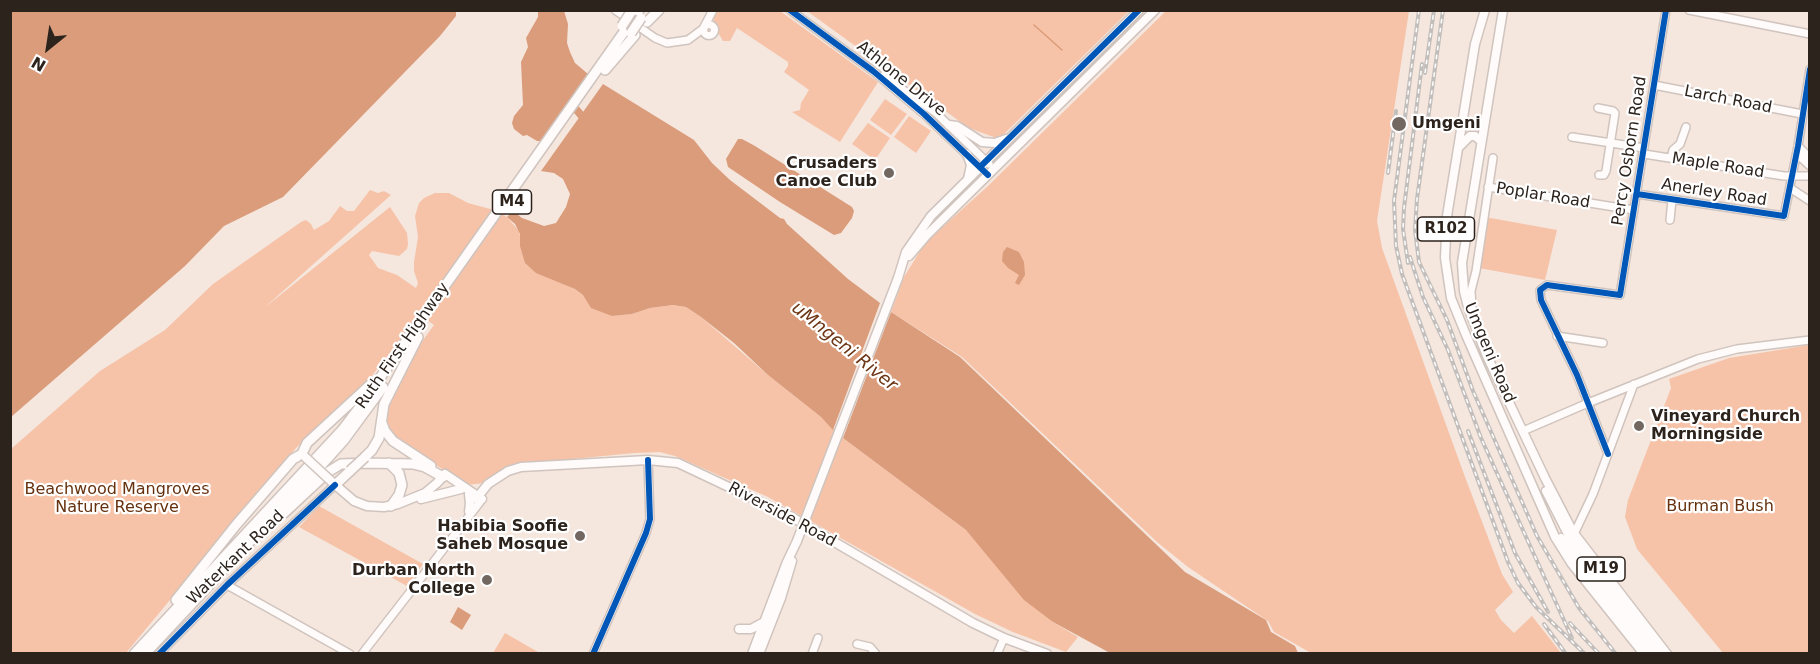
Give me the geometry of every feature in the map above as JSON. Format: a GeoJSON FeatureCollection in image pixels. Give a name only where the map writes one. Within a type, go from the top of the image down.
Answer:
{"type":"FeatureCollection","features":[{"type":"Feature","properties":{"kind":"highway","name":"Ruth First Highway"},"geometry":{"type":"LineString","coordinates":[[145,654],[344,440],[639,14],[659,10]]}},
{"type":"Feature","properties":{"kind":"highway","name":"Ruth First Highway"},"geometry":{"type":"LineString","coordinates":[[134,654],[343,429],[416,334]]}},
{"type":"Feature","properties":{"kind":"highway"},"geometry":{"type":"LineString","coordinates":[[333,483],[350,471],[377,442],[384,404],[416,334]]}},
{"type":"Feature","properties":{"kind":"highway"},"geometry":{"type":"LineString","coordinates":[[134,654],[236,525],[293,459],[303,455],[307,443],[369,387],[416,334]]}},
{"type":"Feature","properties":{"kind":"highway"},"geometry":{"type":"LineString","coordinates":[[382,423],[393,441],[444,476]]}},
{"type":"Feature","properties":{"kind":"highway"},"geometry":{"type":"LineString","coordinates":[[226,568],[335,467],[348,463],[420,465],[444,476]]}},
{"type":"Feature","properties":{"kind":"highway"},"geometry":{"type":"LineString","coordinates":[[389,464],[399,473],[402,485],[394,505]]}},
{"type":"Feature","properties":{"kind":"main road"},"geometry":{"type":"LineString","coordinates":[[752,654],[906,252],[927,222],[1139,10]]}},
{"type":"Feature","properties":{"kind":"main road"},"geometry":{"type":"LineString","coordinates":[[904,261],[927,235],[1155,10]]}},
{"type":"Feature","properties":{"kind":"main road"},"geometry":{"type":"LineString","coordinates":[[1478,10],[1481,24]]}},
{"type":"Feature","properties":{"kind":"main road","name":"Umgeni Road"},"geometry":{"type":"LineString","coordinates":[[1485,10],[1475,44],[1445,240],[1448,282],[1461,325],[1563,552],[1644,654]]}},
{"type":"Feature","properties":{"kind":"main road","name":"Umgeni Road"},"geometry":{"type":"LineString","coordinates":[[1503,10],[1462,263],[1464,291],[1478,336],[1574,534],[1667,654]]}},
{"type":"Feature","properties":{"kind":"main road"},"geometry":{"type":"LineString","coordinates":[[950,125],[957,126],[987,143],[999,143],[1010,138]]}},
{"type":"Feature","properties":{"kind":"main road"},"geometry":{"type":"LineString","coordinates":[[1459,147],[1470,135],[1481,141]]}},
{"type":"Feature","properties":{"kind":"main road"},"geometry":{"type":"LineString","coordinates":[[967,154],[971,165],[968,180]]}},
{"type":"Feature","properties":{"kind":"main road"},"geometry":{"type":"LineString","coordinates":[[303,455],[347,496],[361,504],[375,507],[405,504],[433,495],[473,495],[498,478]]}},
{"type":"Feature","properties":{"kind":"main road","name":"Riverside Road"},"geometry":{"type":"LineString","coordinates":[[473,495],[508,471],[521,467],[648,460],[678,463],[790,516],[1004,638],[1047,654]]}},
{"type":"Feature","properties":{"kind":"main road"},"geometry":{"type":"LineString","coordinates":[[394,505],[425,493],[444,476],[473,495]]}},
{"type":"Feature","properties":{"kind":"main road"},"geometry":{"type":"LineString","coordinates":[[1545,478],[1547,494],[1573,544],[1659,654]]}},
{"type":"Feature","properties":{"kind":"main road"},"geometry":{"type":"LineString","coordinates":[[469,511],[477,488],[488,484]]}},
{"type":"Feature","properties":{"kind":"main road"},"geometry":{"type":"LineString","coordinates":[[1536,493],[1570,552],[1652,654]]}},
{"type":"Feature","properties":{"kind":"main road"},"geometry":{"type":"LineString","coordinates":[[759,654],[781,598],[792,563],[792,554]]}},
{"type":"Feature","properties":{"kind":"main road"},"geometry":{"type":"LineString","coordinates":[[739,629],[751,629],[764,622]]}},
{"type":"Feature","properties":{"kind":"street"},"geometry":{"type":"LineString","coordinates":[[615,10],[655,38],[667,43],[684,42],[706,27],[712,12]]}},
{"type":"Feature","properties":{"kind":"street","name":"Athlone Drive"},"geometry":{"type":"LineString","coordinates":[[790,10],[873,71],[967,154],[983,164]]}},
{"type":"Feature","properties":{"kind":"street","name":"Percy Osborn Road"},"geometry":{"type":"LineString","coordinates":[[1557,336],[1541,300],[1540,290],[1543,286],[1620,295],[1666,10]]}},
{"type":"Feature","properties":{"kind":"street"},"geometry":{"type":"LineString","coordinates":[[1689,10],[1809,34]]}},
{"type":"Feature","properties":{"kind":"street","name":"Athlone Drive"},"geometry":{"type":"LineString","coordinates":[[873,71],[907,90],[950,125],[991,172]]}},
{"type":"Feature","properties":{"kind":"street"},"geometry":{"type":"LineString","coordinates":[[1809,73],[1790,188],[1809,201]]}},
{"type":"Feature","properties":{"kind":"street","name":"Larch Road"},"geometry":{"type":"LineString","coordinates":[[1654,86],[1802,114]]}},
{"type":"Feature","properties":{"kind":"street"},"geometry":{"type":"LineString","coordinates":[[1598,108],[1615,113],[1605,173],[1599,175]]}},
{"type":"Feature","properties":{"kind":"street"},"geometry":{"type":"LineString","coordinates":[[1671,158],[1673,150],[1680,144],[1686,127]]}},
{"type":"Feature","properties":{"kind":"street","name":"Maple Road"},"geometry":{"type":"LineString","coordinates":[[1572,137],[1611,143],[1671,158],[1792,177],[1809,176]]}},
{"type":"Feature","properties":{"kind":"street"},"geometry":{"type":"LineString","coordinates":[[1798,150],[1809,158]]}},
{"type":"Feature","properties":{"kind":"street"},"geometry":{"type":"LineString","coordinates":[[1798,150],[1809,166]]}},
{"type":"Feature","properties":{"kind":"street"},"geometry":{"type":"LineString","coordinates":[[1478,336],[1478,321],[1470,296],[1493,158]]}},
{"type":"Feature","properties":{"kind":"street","name":"Poplar Road"},"geometry":{"type":"LineString","coordinates":[[1488,187],[1634,210]]}},
{"type":"Feature","properties":{"kind":"street","name":"Anerley Road"},"geometry":{"type":"LineString","coordinates":[[1637,194],[1781,217],[1786,213],[1790,188]]}},
{"type":"Feature","properties":{"kind":"street"},"geometry":{"type":"LineString","coordinates":[[1670,220],[1672,200]]}},
{"type":"Feature","properties":{"kind":"street"},"geometry":{"type":"LineString","coordinates":[[1557,336],[1603,343]]}},
{"type":"Feature","properties":{"kind":"street"},"geometry":{"type":"LineString","coordinates":[[1557,336],[1578,375],[1608,454]]}},
{"type":"Feature","properties":{"kind":"street"},"geometry":{"type":"LineString","coordinates":[[1523,431],[1698,359],[1722,352],[1809,340]]}},
{"type":"Feature","properties":{"kind":"street"},"geometry":{"type":"LineString","coordinates":[[1574,534],[1593,494],[1634,384]]}},
{"type":"Feature","properties":{"kind":"street"},"geometry":{"type":"LineString","coordinates":[[593,654],[649,525],[648,460]]}},
{"type":"Feature","properties":{"kind":"street","name":"Waterkant Road"},"geometry":{"type":"LineString","coordinates":[[159,654],[333,483]]}},
{"type":"Feature","properties":{"kind":"street"},"geometry":{"type":"LineString","coordinates":[[450,539],[473,495]]}},
{"type":"Feature","properties":{"kind":"street"},"geometry":{"type":"LineString","coordinates":[[362,654],[469,511]]}},
{"type":"Feature","properties":{"kind":"street"},"geometry":{"type":"LineString","coordinates":[[227,585],[350,654]]}},
{"type":"Feature","properties":{"kind":"street"},"geometry":{"type":"LineString","coordinates":[[812,654],[818,638]]}},
{"type":"Feature","properties":{"kind":"street"},"geometry":{"type":"LineString","coordinates":[[997,654],[1004,638]]}},
{"type":"Feature","properties":{"kind":"street"},"geometry":{"type":"LineString","coordinates":[[857,644],[870,647],[876,654]]}},
{"type":"Feature","properties":{"kind":"green space"},"geometry":{"type":"Polygon","coordinates":[[[718,11],[780,11],[878,82],[840,142],[792,112],[800,110],[801,103],[809,90],[784,72],[788,62],[737,28],[730,41],[723,41],[714,26],[714,18],[718,11]]]}},
{"type":"Feature","properties":{"kind":"green space"},"geometry":{"type":"Polygon","coordinates":[[[807,11],[1129,11],[999,139],[969,128],[807,11]]]}},
{"type":"Feature","properties":{"kind":"green space"},"geometry":{"type":"Polygon","coordinates":[[[1166,11],[1409,11],[1377,221],[1382,248],[1465,477],[1502,574],[1513,592],[1495,610],[1514,633],[1532,616],[1561,653],[1311,653],[1274,632],[1268,621],[1188,567],[1157,542],[962,357],[891,312],[904,277],[925,243],[988,186],[1166,11]]]}},
{"type":"Feature","properties":{"kind":"green space"},"geometry":{"type":"Polygon","coordinates":[[[885,99],[907,114],[891,135],[870,120],[885,99]]]}},
{"type":"Feature","properties":{"kind":"green space"},"geometry":{"type":"Polygon","coordinates":[[[909,116],[931,131],[916,153],[894,137],[909,116]]]}},
{"type":"Feature","properties":{"kind":"green space"},"geometry":{"type":"Polygon","coordinates":[[[868,123],[890,138],[875,160],[852,144],[868,123]]]}},
{"type":"Feature","properties":{"kind":"green space","name":"Beachwood Mangroves Nature Reserve"},"geometry":{"type":"Polygon","coordinates":[[[370,190],[378,193],[384,191],[391,195],[264,308],[390,207],[407,233],[407,249],[399,256],[372,251],[369,255],[378,268],[397,275],[416,288],[418,283],[414,262],[418,237],[415,216],[419,203],[424,198],[435,193],[449,193],[468,203],[494,210],[507,217],[519,231],[525,263],[575,289],[612,316],[673,305],[686,307],[701,317],[843,438],[966,530],[1053,622],[1078,637],[1066,652],[1013,632],[975,614],[768,497],[675,456],[660,452],[522,464],[485,483],[466,485],[393,436],[386,420],[387,409],[421,343],[434,325],[420,315],[367,382],[296,448],[126,653],[11,654],[11,449],[100,371],[165,330],[213,284],[301,222],[306,220],[314,230],[329,221],[340,206],[347,211],[354,211],[370,190]]]}},
{"type":"Feature","properties":{"kind":"green space"},"geometry":{"type":"Polygon","coordinates":[[[1485,217],[1557,230],[1545,280],[1479,268],[1485,217]]]}},
{"type":"Feature","properties":{"kind":"green space","name":"Burman Bush"},"geometry":{"type":"Polygon","coordinates":[[[1809,345],[1809,653],[1723,653],[1637,549],[1625,517],[1628,500],[1671,388],[1669,379],[1729,358],[1809,345]]]}},
{"type":"Feature","properties":{"kind":"green space"},"geometry":{"type":"Polygon","coordinates":[[[319,506],[423,564],[407,586],[299,527],[319,506]]]}},
{"type":"Feature","properties":{"kind":"green space"},"geometry":{"type":"Polygon","coordinates":[[[505,633],[538,652],[493,653],[505,633]]]}},
{"type":"Feature","properties":{"kind":"water"},"geometry":{"type":"Polygon","coordinates":[[[11,10],[456,10],[456,16],[440,36],[283,197],[224,226],[185,266],[11,417],[11,10]]]}},
{"type":"Feature","properties":{"kind":"water"},"geometry":{"type":"Polygon","coordinates":[[[538,11],[564,11],[568,24],[567,43],[570,52],[575,63],[588,74],[541,141],[527,135],[523,136],[514,129],[512,123],[514,116],[523,105],[521,62],[528,47],[526,38],[538,17],[538,11]]]}},
{"type":"Feature","properties":{"kind":"water"},"geometry":{"type":"Polygon","coordinates":[[[603,84],[694,140],[712,163],[730,180],[784,219],[848,279],[880,303],[833,430],[821,417],[768,375],[734,343],[686,307],[673,305],[612,316],[591,308],[583,295],[575,289],[536,273],[525,263],[520,246],[520,234],[515,224],[507,217],[513,211],[522,218],[544,226],[556,223],[566,207],[570,194],[563,179],[554,173],[541,171],[603,84]]]}},
{"type":"Feature","properties":{"kind":"water"},"geometry":{"type":"Polygon","coordinates":[[[738,139],[755,146],[852,207],[854,211],[852,218],[841,233],[834,235],[728,167],[726,159],[738,139]]]}},
{"type":"Feature","properties":{"kind":"water"},"geometry":{"type":"Polygon","coordinates":[[[1007,247],[1019,252],[1024,262],[1025,275],[1019,285],[1015,283],[1019,275],[1002,261],[1003,252],[1007,247]]]}},
{"type":"Feature","properties":{"kind":"water"},"geometry":{"type":"Polygon","coordinates":[[[891,312],[960,357],[1185,572],[1266,620],[1271,632],[1295,646],[1298,653],[1110,653],[1053,622],[1024,600],[966,530],[843,438],[891,312]]]}},
{"type":"Feature","properties":{"kind":"water"},"geometry":{"type":"Polygon","coordinates":[[[458,607],[471,615],[462,630],[450,622],[458,607]]]}},
{"type":"Feature","properties":{"kind":"waterway"},"geometry":{"type":"LineString","coordinates":[[1034,25],[1062,50]]}},
{"type":"Feature","properties":{"kind":"waterway","name":"uMngeni River"},"geometry":{"type":"LineString","coordinates":[[568,100],[587,122]]}},
{"type":"Feature","properties":{"kind":"railway"},"geometry":{"type":"LineString","coordinates":[[1419,10],[1394,201],[1396,246],[1402,274],[1508,562],[1518,583],[1536,607],[1585,654]]}},
{"type":"Feature","properties":{"kind":"railway"},"geometry":{"type":"LineString","coordinates":[[1425,73],[1434,10]]}},
{"type":"Feature","properties":{"kind":"railway"},"geometry":{"type":"LineString","coordinates":[[1443,10],[1417,199],[1415,230],[1419,262],[1447,320],[1473,391],[1537,536],[1579,608],[1616,654]]}},
{"type":"Feature","properties":{"kind":"railway"},"geometry":{"type":"LineString","coordinates":[[1408,263],[1403,229],[1404,208],[1422,64]]}},
{"type":"Feature","properties":{"kind":"railway"},"geometry":{"type":"LineString","coordinates":[[1388,173],[1396,111]]}},
{"type":"Feature","properties":{"kind":"railway"},"geometry":{"type":"LineString","coordinates":[[1410,257],[1423,297],[1448,350],[1481,438],[1572,638]]}},
{"type":"Feature","properties":{"kind":"railway"},"geometry":{"type":"LineString","coordinates":[[1468,431],[1515,553],[1548,612]]}},
{"type":"Feature","properties":{"kind":"railway"},"geometry":{"type":"LineString","coordinates":[[1570,623],[1599,654]]}},
{"type":"Feature","properties":{"kind":"railway"},"geometry":{"type":"LineString","coordinates":[[1544,624],[1566,654]]}},
{"type":"Feature","properties":{"kind":"cycle path"},"geometry":{"type":"LineString","coordinates":[[790,10],[873,71],[924,114],[988,175]]}},
{"type":"Feature","properties":{"kind":"cycle path"},"geometry":{"type":"LineString","coordinates":[[980,167],[1139,10]]}},
{"type":"Feature","properties":{"kind":"cycle path"},"geometry":{"type":"LineString","coordinates":[[1608,454],[1577,375],[1541,300],[1540,290],[1547,285],[1620,295],[1666,10]]}},
{"type":"Feature","properties":{"kind":"cycle path"},"geometry":{"type":"LineString","coordinates":[[1637,194],[1784,216],[1810,69]]}},
{"type":"Feature","properties":{"kind":"cycle path"},"geometry":{"type":"LineString","coordinates":[[593,654],[650,519],[648,460]]}},
{"type":"Feature","properties":{"kind":"cycle path"},"geometry":{"type":"LineString","coordinates":[[159,654],[227,585],[335,485]]}},
{"type":"Feature","properties":{"kind":"place","name":"Umgeni"},"geometry":{"type":"Point","coordinates":[1399,124]}},
{"type":"Feature","properties":{"kind":"place","name":"Crusaders Canoe Club"},"geometry":{"type":"Point","coordinates":[889,173]}},
{"type":"Feature","properties":{"kind":"place","name":"Vineyard Church Morningside"},"geometry":{"type":"Point","coordinates":[1639,426]}},
{"type":"Feature","properties":{"kind":"place","name":"Habibia Soofie Saheb Mosque"},"geometry":{"type":"Point","coordinates":[580,536]}},
{"type":"Feature","properties":{"kind":"place","name":"Durban North College"},"geometry":{"type":"Point","coordinates":[487,580]}}]}
